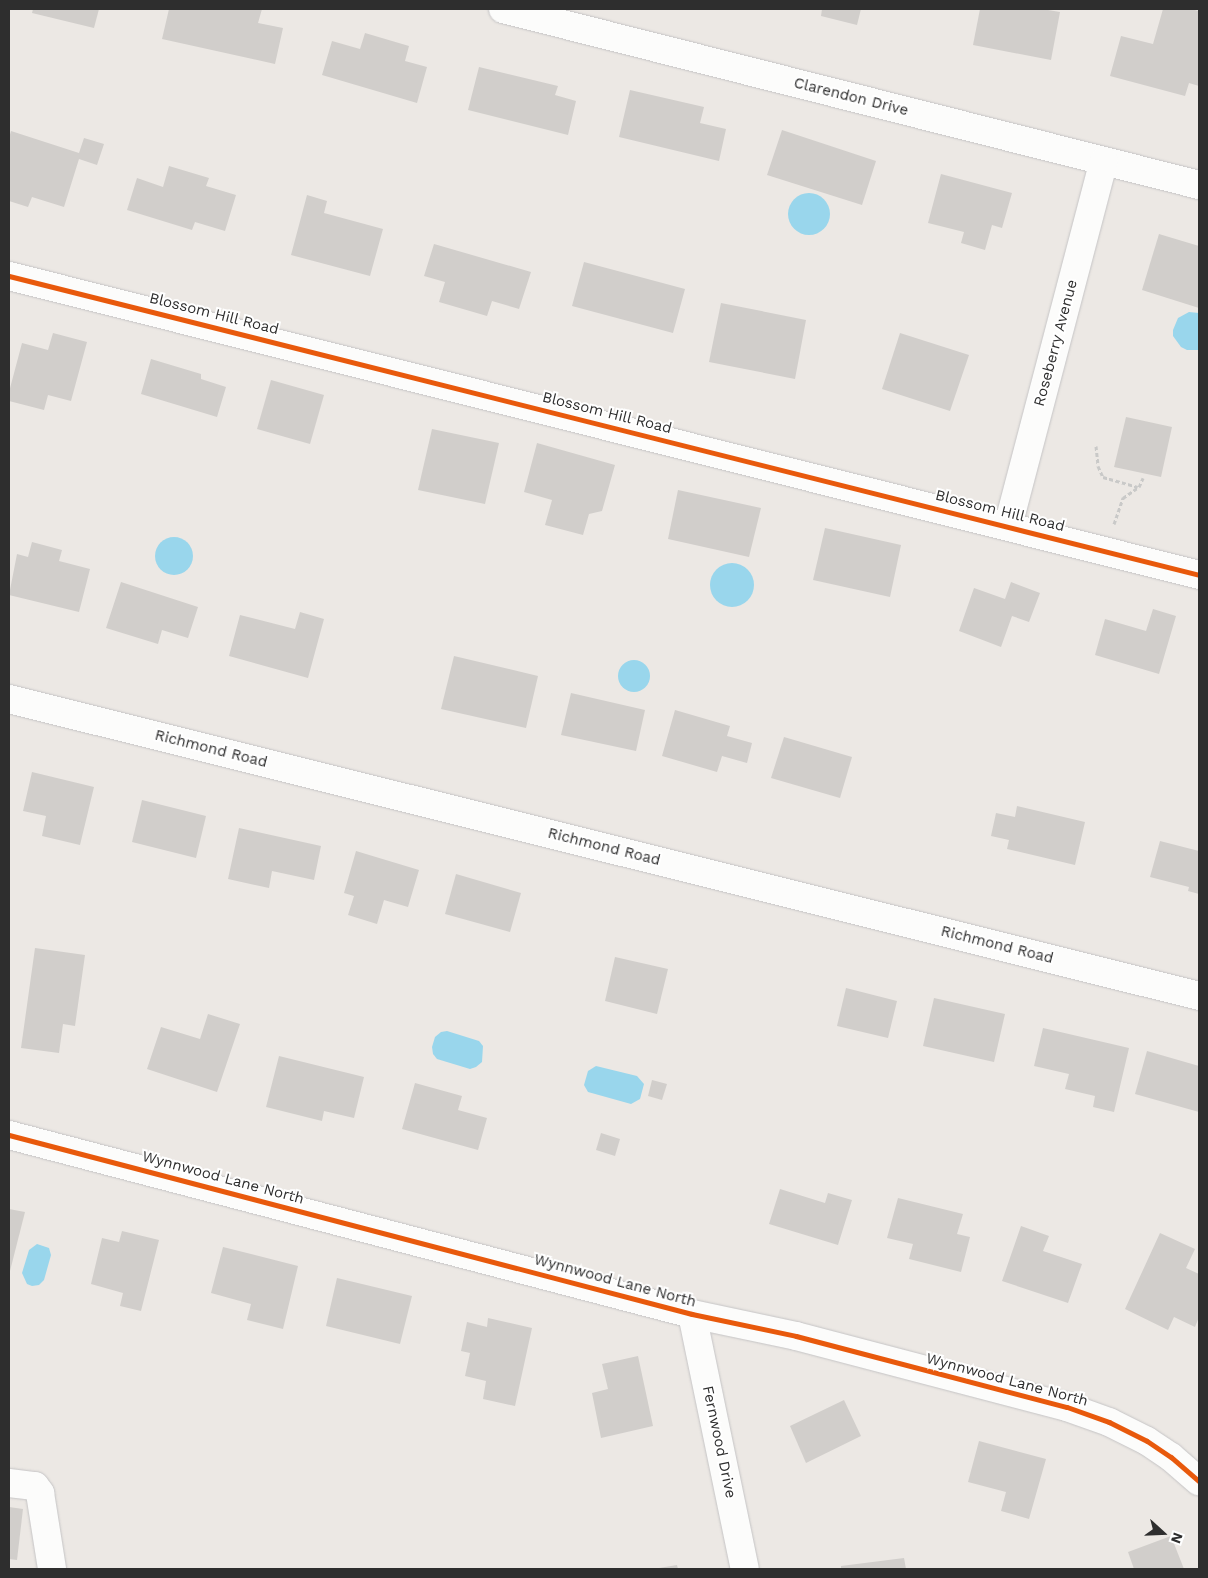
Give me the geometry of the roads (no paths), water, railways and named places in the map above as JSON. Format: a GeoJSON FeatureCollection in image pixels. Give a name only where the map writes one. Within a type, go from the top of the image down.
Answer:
{"type":"FeatureCollection","features":[{"type":"Feature","properties":{"kind":"street","name":"Clarendon Drive"},"geometry":{"type":"LineString","coordinates":[[503,9],[1199,185]]}},
{"type":"Feature","properties":{"kind":"street","name":"Roseberry Avenue"},"geometry":{"type":"LineString","coordinates":[[1008,526],[1104,161]]}},
{"type":"Feature","properties":{"kind":"street","name":"Blossom Hill Road"},"geometry":{"type":"LineString","coordinates":[[9,276],[1199,575]]}},
{"type":"Feature","properties":{"kind":"street","name":"Richmond Road"},"geometry":{"type":"LineString","coordinates":[[9,699],[1199,996]]}},
{"type":"Feature","properties":{"kind":"street","name":"Wynnwood Lane North"},"geometry":{"type":"LineString","coordinates":[[9,1135],[692,1314],[796,1336],[1067,1407],[1109,1422],[1146,1441],[1170,1457],[1199,1481]]}},
{"type":"Feature","properties":{"kind":"street","name":"Fernwood Drive"},"geometry":{"type":"LineString","coordinates":[[692,1314],[745,1569]]}},
{"type":"Feature","properties":{"kind":"street"},"geometry":{"type":"LineString","coordinates":[[9,1483],[35,1486],[40,1493],[52,1569]]}},
{"type":"Feature","properties":{"kind":"water"},"geometry":{"type":"Polygon","coordinates":[[[805,193],[813,193],[824,199],[830,214],[824,229],[813,235],[805,235],[794,229],[788,218],[788,210],[794,199],[805,193]]]}},
{"type":"Feature","properties":{"kind":"water"},"geometry":{"type":"Polygon","coordinates":[[[1189,312],[1199,313],[1199,350],[1187,350],[1181,347],[1173,336],[1173,330],[1178,318],[1189,312]]]}},
{"type":"Feature","properties":{"kind":"water"},"geometry":{"type":"Polygon","coordinates":[[[174,537],[187,543],[193,556],[187,569],[174,575],[161,569],[155,556],[161,543],[174,537]]]}},
{"type":"Feature","properties":{"kind":"water"},"geometry":{"type":"Polygon","coordinates":[[[728,563],[736,563],[748,569],[754,585],[748,601],[736,607],[728,607],[716,601],[710,589],[710,581],[716,569],[728,563]]]}},
{"type":"Feature","properties":{"kind":"water"},"geometry":{"type":"Polygon","coordinates":[[[634,660],[640,661],[645,665],[649,670],[649,682],[645,687],[640,691],[634,692],[628,691],[623,687],[619,682],[618,676],[619,670],[623,665],[628,661],[634,660]]]}},
{"type":"Feature","properties":{"kind":"water"},"geometry":{"type":"Polygon","coordinates":[[[447,1031],[479,1041],[483,1046],[482,1062],[470,1069],[437,1059],[433,1054],[432,1047],[435,1037],[441,1032],[447,1031]]]}},
{"type":"Feature","properties":{"kind":"water"},"geometry":{"type":"Polygon","coordinates":[[[596,1066],[637,1076],[644,1084],[640,1099],[631,1104],[588,1092],[584,1085],[588,1071],[596,1066]]]}},
{"type":"Feature","properties":{"kind":"water"},"geometry":{"type":"Polygon","coordinates":[[[37,1244],[49,1248],[51,1255],[44,1280],[39,1285],[32,1286],[27,1284],[22,1273],[29,1250],[37,1244]]]}}]}
